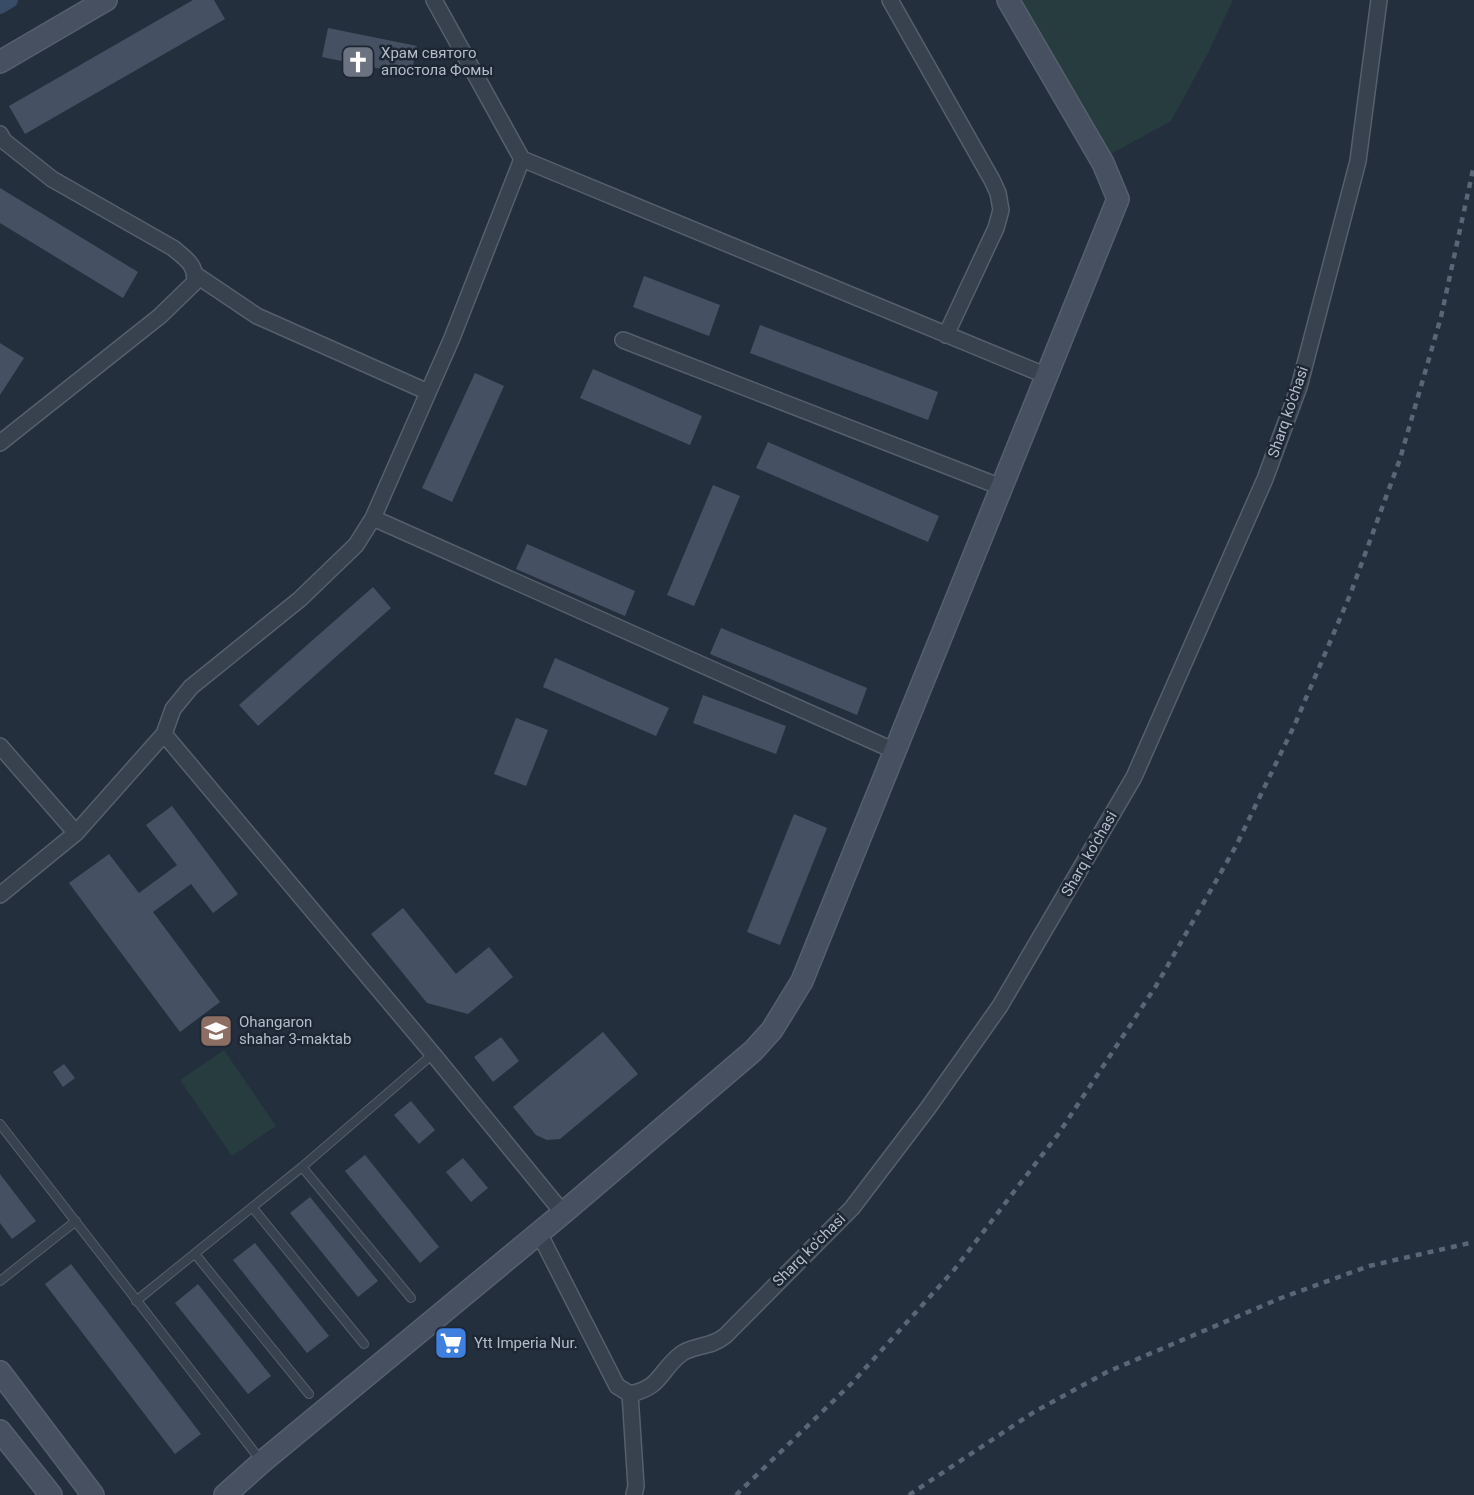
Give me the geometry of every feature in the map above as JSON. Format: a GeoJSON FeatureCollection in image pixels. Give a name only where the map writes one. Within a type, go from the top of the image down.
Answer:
{"type":"FeatureCollection","features":[{"type":"Feature","properties":{"kind":"main road"},"geometry":{"type":"LineString","coordinates":[[0,62],[106,0]]}},
{"type":"Feature","properties":{"kind":"main road"},"geometry":{"type":"LineString","coordinates":[[225,1495],[563,1214],[753,1051],[772,1030],[802,981],[1118,199],[1103,163],[1008,0]]}},
{"type":"Feature","properties":{"kind":"main road"},"geometry":{"type":"LineString","coordinates":[[0,1372],[93,1495]]}},
{"type":"Feature","properties":{"kind":"main road"},"geometry":{"type":"LineString","coordinates":[[0,1431],[51,1495]]}},
{"type":"Feature","properties":{"kind":"street"},"geometry":{"type":"LineString","coordinates":[[434,0],[522,159],[1047,376]]}},
{"type":"Feature","properties":{"kind":"street"},"geometry":{"type":"LineString","coordinates":[[890,0],[992,180],[998,193],[1001,210],[988,247],[946,335]]}},
{"type":"Feature","properties":{"kind":"street","name":"Sharq ko'chasi"},"geometry":{"type":"LineString","coordinates":[[630,1394],[645,1391],[655,1384],[686,1351],[710,1345],[725,1336],[852,1208],[1000,1006],[1134,777],[1265,479],[1299,387],[1358,161],[1379,0]]}},
{"type":"Feature","properties":{"kind":"street"},"geometry":{"type":"LineString","coordinates":[[0,135],[4,141],[52,179],[173,248],[195,269],[196,275],[194,283],[160,316],[0,443]]}},
{"type":"Feature","properties":{"kind":"street"},"geometry":{"type":"LineString","coordinates":[[0,895],[76,833],[164,734],[173,709],[191,687],[300,599],[356,545],[373,518],[452,338],[522,159]]}},
{"type":"Feature","properties":{"kind":"street"},"geometry":{"type":"LineString","coordinates":[[196,275],[257,316],[428,392]]}},
{"type":"Feature","properties":{"kind":"street"},"geometry":{"type":"LineString","coordinates":[[623,340],[1001,487]]}},
{"type":"Feature","properties":{"kind":"street"},"geometry":{"type":"LineString","coordinates":[[373,518],[895,751]]}},
{"type":"Feature","properties":{"kind":"street"},"geometry":{"type":"LineString","coordinates":[[164,734],[433,1054],[563,1214]]}},
{"type":"Feature","properties":{"kind":"street"},"geometry":{"type":"LineString","coordinates":[[0,746],[5,762],[76,833]]}},
{"type":"Feature","properties":{"kind":"street"},"geometry":{"type":"LineString","coordinates":[[538,1233],[617,1386],[630,1394],[636,1486],[634,1495]]}},
{"type":"Feature","properties":{"kind":"lane"},"geometry":{"type":"LineString","coordinates":[[136,1301],[302,1167],[433,1054]]}},
{"type":"Feature","properties":{"kind":"lane"},"geometry":{"type":"LineString","coordinates":[[0,1124],[262,1462]]}},
{"type":"Feature","properties":{"kind":"lane"},"geometry":{"type":"LineString","coordinates":[[302,1167],[411,1298]]}},
{"type":"Feature","properties":{"kind":"lane"},"geometry":{"type":"LineString","coordinates":[[252,1207],[364,1344]]}},
{"type":"Feature","properties":{"kind":"lane"},"geometry":{"type":"LineString","coordinates":[[0,1281],[76,1221]]}},
{"type":"Feature","properties":{"kind":"lane"},"geometry":{"type":"LineString","coordinates":[[195,1254],[309,1394]]}},
{"type":"Feature","properties":{"kind":"green space"},"geometry":{"type":"Polygon","coordinates":[[[1017,0],[1233,0],[1206,57],[1171,121],[1109,155],[1017,0]]]}},
{"type":"Feature","properties":{"kind":"green space"},"geometry":{"type":"Polygon","coordinates":[[[224,1050],[276,1126],[232,1156],[180,1080],[224,1050]]]}},
{"type":"Feature","properties":{"kind":"building"},"geometry":{"type":"Polygon","coordinates":[[[193,0],[214,0],[225,19],[25,134],[9,106],[193,0]]]}},
{"type":"Feature","properties":{"kind":"building"},"geometry":{"type":"Polygon","coordinates":[[[328,28],[417,46],[411,75],[322,57],[328,28]]]}},
{"type":"Feature","properties":{"kind":"building"},"geometry":{"type":"Polygon","coordinates":[[[0,188],[138,272],[123,298],[0,223],[0,188]]]}},
{"type":"Feature","properties":{"kind":"building"},"geometry":{"type":"Polygon","coordinates":[[[644,276],[720,305],[709,336],[633,307],[644,276]]]}},
{"type":"Feature","properties":{"kind":"building"},"geometry":{"type":"Polygon","coordinates":[[[760,325],[938,392],[928,420],[750,353],[760,325]]]}},
{"type":"Feature","properties":{"kind":"building"},"geometry":{"type":"Polygon","coordinates":[[[0,343],[24,358],[0,395],[0,343]]]}},
{"type":"Feature","properties":{"kind":"building"},"geometry":{"type":"Polygon","coordinates":[[[593,369],[702,416],[690,445],[580,398],[593,369]]]}},
{"type":"Feature","properties":{"kind":"building"},"geometry":{"type":"Polygon","coordinates":[[[475,373],[504,386],[452,502],[422,488],[475,373]]]}},
{"type":"Feature","properties":{"kind":"building"},"geometry":{"type":"Polygon","coordinates":[[[768,442],[939,516],[928,542],[756,468],[768,442]]]}},
{"type":"Feature","properties":{"kind":"building"},"geometry":{"type":"Polygon","coordinates":[[[713,485],[740,496],[694,606],[667,595],[713,485]]]}},
{"type":"Feature","properties":{"kind":"building"},"geometry":{"type":"Polygon","coordinates":[[[527,544],[635,591],[625,616],[516,569],[527,544]]]}},
{"type":"Feature","properties":{"kind":"building"},"geometry":{"type":"Polygon","coordinates":[[[373,587],[391,608],[258,726],[239,705],[373,587]]]}},
{"type":"Feature","properties":{"kind":"building"},"geometry":{"type":"Polygon","coordinates":[[[721,628],[867,688],[857,715],[710,654],[721,628]]]}},
{"type":"Feature","properties":{"kind":"building"},"geometry":{"type":"Polygon","coordinates":[[[555,658],[669,708],[656,736],[543,687],[555,658]]]}},
{"type":"Feature","properties":{"kind":"building"},"geometry":{"type":"Polygon","coordinates":[[[703,695],[786,726],[776,754],[693,723],[703,695]]]}},
{"type":"Feature","properties":{"kind":"building"},"geometry":{"type":"Polygon","coordinates":[[[516,718],[548,730],[526,786],[494,774],[516,718]]]}},
{"type":"Feature","properties":{"kind":"building"},"geometry":{"type":"Polygon","coordinates":[[[172,806],[238,894],[213,913],[191,884],[153,912],[220,1002],[180,1032],[69,883],[109,854],[139,893],[177,865],[146,825],[172,806]]]}},
{"type":"Feature","properties":{"kind":"building"},"geometry":{"type":"Polygon","coordinates":[[[794,814],[827,828],[780,945],[747,932],[794,814]]]}},
{"type":"Feature","properties":{"kind":"building"},"geometry":{"type":"Polygon","coordinates":[[[403,908],[456,974],[489,947],[513,977],[468,1014],[427,1003],[371,934],[403,908]]]}},
{"type":"Feature","properties":{"kind":"building"},"geometry":{"type":"Polygon","coordinates":[[[603,1032],[638,1074],[560,1139],[547,1140],[536,1135],[513,1107],[603,1032]]]}},
{"type":"Feature","properties":{"kind":"building"},"geometry":{"type":"Polygon","coordinates":[[[501,1037],[519,1061],[493,1082],[474,1057],[501,1037]]]}},
{"type":"Feature","properties":{"kind":"building"},"geometry":{"type":"Polygon","coordinates":[[[64,1064],[75,1078],[63,1087],[53,1072],[64,1064]]]}},
{"type":"Feature","properties":{"kind":"building"},"geometry":{"type":"Polygon","coordinates":[[[411,1101],[435,1130],[419,1144],[394,1115],[411,1101]]]}},
{"type":"Feature","properties":{"kind":"building"},"geometry":{"type":"Polygon","coordinates":[[[365,1155],[439,1247],[420,1263],[345,1171],[365,1155]]]}},
{"type":"Feature","properties":{"kind":"building"},"geometry":{"type":"Polygon","coordinates":[[[463,1158],[488,1188],[471,1202],[446,1172],[463,1158]]]}},
{"type":"Feature","properties":{"kind":"building"},"geometry":{"type":"Polygon","coordinates":[[[0,1174],[36,1221],[12,1239],[0,1223],[0,1174]]]}},
{"type":"Feature","properties":{"kind":"building"},"geometry":{"type":"Polygon","coordinates":[[[310,1197],[378,1281],[358,1297],[290,1213],[310,1197]]]}},
{"type":"Feature","properties":{"kind":"building"},"geometry":{"type":"Polygon","coordinates":[[[255,1243],[329,1336],[307,1353],[233,1260],[255,1243]]]}},
{"type":"Feature","properties":{"kind":"building"},"geometry":{"type":"Polygon","coordinates":[[[71,1264],[201,1434],[175,1454],[45,1284],[71,1264]]]}},
{"type":"Feature","properties":{"kind":"building"},"geometry":{"type":"Polygon","coordinates":[[[198,1284],[271,1376],[248,1394],[175,1303],[198,1284]]]}},
{"type":"Feature","properties":{"kind":"waterway"},"geometry":{"type":"LineString","coordinates":[[0,6],[10,0]]}},
{"type":"Feature","properties":{"kind":"railway"},"geometry":{"type":"LineString","coordinates":[[736,1495],[852,1383],[954,1270],[1059,1133],[1156,986],[1236,846],[1295,724],[1350,595],[1400,459],[1441,317],[1474,165]]}},
{"type":"Feature","properties":{"kind":"railway"},"geometry":{"type":"LineString","coordinates":[[909,1495],[1034,1412],[1107,1372],[1281,1298],[1369,1266],[1474,1242]]}},
{"type":"Feature","properties":{"kind":"place","name":"Храм святого апостола Фомы"},"geometry":{"type":"Point","coordinates":[358,62]}},
{"type":"Feature","properties":{"kind":"place","name":"Ohangaron shahar 3-maktab"},"geometry":{"type":"Point","coordinates":[216,1031]}},
{"type":"Feature","properties":{"kind":"place","name":"Ytt Imperia Nur."},"geometry":{"type":"Point","coordinates":[451,1343]}}]}
